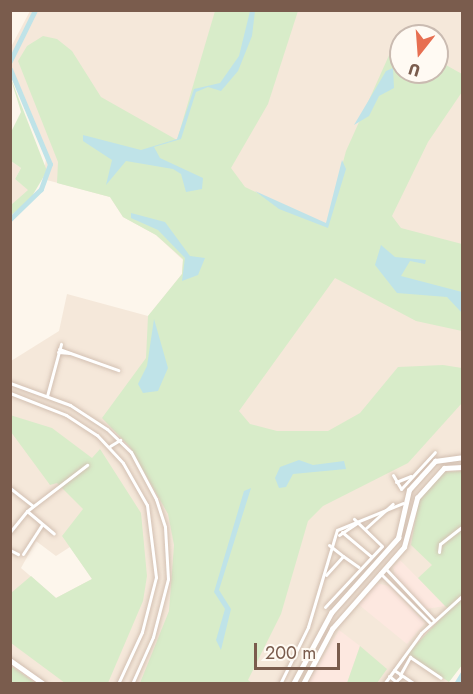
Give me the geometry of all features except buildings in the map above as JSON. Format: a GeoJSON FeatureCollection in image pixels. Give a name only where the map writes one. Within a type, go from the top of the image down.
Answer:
{"type":"FeatureCollection","features":[{"type":"Feature","properties":{"kind":"main road"},"geometry":{"type":"LineString","coordinates":[[293,684],[315,637],[347,592],[398,538],[403,503],[409,490],[435,461],[462,457]]}},
{"type":"Feature","properties":{"kind":"main road"},"geometry":{"type":"LineString","coordinates":[[303,684],[324,642],[407,542],[417,498],[444,468],[462,467]]}},
{"type":"Feature","properties":{"kind":"main road"},"geometry":{"type":"LineString","coordinates":[[315,637],[324,642]]}},
{"type":"Feature","properties":{"kind":"main road"},"geometry":{"type":"LineString","coordinates":[[10,660],[44,684]]}},
{"type":"Feature","properties":{"kind":"street"},"geometry":{"type":"LineString","coordinates":[[47,396],[60,344]]}},
{"type":"Feature","properties":{"kind":"street"},"geometry":{"type":"LineString","coordinates":[[59,350],[118,370]]}},
{"type":"Feature","properties":{"kind":"street"},"geometry":{"type":"LineString","coordinates":[[10,383],[78,410],[120,440],[149,484],[169,554],[163,604],[132,684]]}},
{"type":"Feature","properties":{"kind":"street"},"geometry":{"type":"LineString","coordinates":[[10,393],[66,415],[110,446],[147,505],[157,555],[152,600],[118,684]]}},
{"type":"Feature","properties":{"kind":"street"},"geometry":{"type":"LineString","coordinates":[[110,446],[120,440]]}},
{"type":"Feature","properties":{"kind":"street"},"geometry":{"type":"LineString","coordinates":[[393,475],[399,489],[435,452]]}},
{"type":"Feature","properties":{"kind":"street"},"geometry":{"type":"LineString","coordinates":[[10,532],[33,506],[87,465]]}},
{"type":"Feature","properties":{"kind":"street"},"geometry":{"type":"LineString","coordinates":[[396,482],[412,476]]}},
{"type":"Feature","properties":{"kind":"street"},"geometry":{"type":"LineString","coordinates":[[404,486],[409,490]]}},
{"type":"Feature","properties":{"kind":"street"},"geometry":{"type":"LineString","coordinates":[[10,488],[33,506]]}},
{"type":"Feature","properties":{"kind":"street"},"geometry":{"type":"LineString","coordinates":[[280,684],[308,627],[329,545],[337,530],[393,504],[403,503]]}},
{"type":"Feature","properties":{"kind":"street"},"geometry":{"type":"LineString","coordinates":[[366,528],[393,504]]}},
{"type":"Feature","properties":{"kind":"street"},"geometry":{"type":"LineString","coordinates":[[29,513],[54,534]]}},
{"type":"Feature","properties":{"kind":"street"},"geometry":{"type":"LineString","coordinates":[[325,607],[382,543],[356,520]]}},
{"type":"Feature","properties":{"kind":"street"},"geometry":{"type":"LineString","coordinates":[[356,520],[341,533],[371,556]]}},
{"type":"Feature","properties":{"kind":"street"},"geometry":{"type":"LineString","coordinates":[[10,550],[20,554],[42,525]]}},
{"type":"Feature","properties":{"kind":"street"},"geometry":{"type":"LineString","coordinates":[[439,552],[462,527]]}},
{"type":"Feature","properties":{"kind":"street"},"geometry":{"type":"LineString","coordinates":[[329,545],[359,567]]}},
{"type":"Feature","properties":{"kind":"street"},"geometry":{"type":"LineString","coordinates":[[326,575],[343,555]]}},
{"type":"Feature","properties":{"kind":"street"},"geometry":{"type":"LineString","coordinates":[[385,568],[432,621]]}},
{"type":"Feature","properties":{"kind":"street"},"geometry":{"type":"LineString","coordinates":[[380,573],[432,621]]}},
{"type":"Feature","properties":{"kind":"street"},"geometry":{"type":"LineString","coordinates":[[395,588],[399,584]]}},
{"type":"Feature","properties":{"kind":"street"},"geometry":{"type":"LineString","coordinates":[[384,684],[432,621],[462,596]]}},
{"type":"Feature","properties":{"kind":"street"},"geometry":{"type":"LineString","coordinates":[[389,676],[396,683],[410,657],[441,678]]}},
{"type":"Feature","properties":{"kind":"street"},"geometry":{"type":"LineString","coordinates":[[393,670],[415,684]]}},
{"type":"Feature","properties":{"kind":"shaded area"},"geometry":{"type":"Polygon","coordinates":[[[30,11],[462,11],[462,665],[448,683],[11,683],[11,361],[59,331],[67,294],[148,316],[182,274],[183,260],[156,235],[123,217],[110,197],[43,179],[46,159],[11,76],[11,47],[30,11]],[[36,541],[21,568],[56,598],[92,579],[70,547],[56,556],[36,541]]]}},
{"type":"Feature","properties":{"kind":"shaded area"},"geometry":{"type":"Polygon","coordinates":[[[11,161],[21,168],[15,179],[29,190],[16,206],[11,205],[11,161]]]}},
{"type":"Feature","properties":{"kind":"shaded area"},"geometry":{"type":"Polygon","coordinates":[[[400,560],[445,606],[426,609],[395,576],[393,567],[400,560]]]}},
{"type":"Feature","properties":{"kind":"shaded area"},"geometry":{"type":"Polygon","coordinates":[[[377,583],[389,586],[425,623],[407,644],[358,604],[377,583]]]}},
{"type":"Feature","properties":{"kind":"shaded area"},"geometry":{"type":"Polygon","coordinates":[[[339,630],[360,646],[347,683],[307,684],[339,630]]]}},
{"type":"Feature","properties":{"kind":"green space"},"geometry":{"type":"Polygon","coordinates":[[[215,11],[298,11],[268,104],[231,168],[245,187],[326,225],[346,151],[389,55],[389,84],[449,84],[449,67],[462,74],[462,92],[428,142],[392,216],[401,228],[462,244],[462,331],[416,321],[335,278],[239,411],[250,424],[277,431],[328,431],[360,413],[398,367],[443,365],[462,368],[462,403],[408,463],[323,506],[308,521],[281,614],[248,680],[252,683],[140,683],[169,611],[174,545],[168,514],[130,447],[102,418],[146,358],[148,316],[182,274],[183,259],[156,235],[123,217],[110,197],[57,183],[58,162],[18,61],[27,46],[43,36],[57,39],[72,51],[101,97],[177,140],[215,11]]]}},
{"type":"Feature","properties":{"kind":"green space"},"geometry":{"type":"Polygon","coordinates":[[[10,76],[47,171],[28,203],[11,215],[11,205],[28,190],[15,179],[21,168],[11,161],[11,132],[21,112],[10,76]]]}},
{"type":"Feature","properties":{"kind":"green space"},"geometry":{"type":"Polygon","coordinates":[[[10,415],[52,428],[92,458],[100,449],[141,513],[147,576],[143,601],[108,683],[65,683],[11,643],[11,593],[31,576],[56,598],[92,579],[62,536],[83,509],[57,483],[50,485],[11,432],[10,415]]]}},
{"type":"Feature","properties":{"kind":"green space"},"geometry":{"type":"Polygon","coordinates":[[[462,471],[462,665],[449,682],[407,654],[449,610],[418,578],[432,565],[411,545],[420,493],[444,472],[462,471]]]}},
{"type":"Feature","properties":{"kind":"green space"},"geometry":{"type":"Polygon","coordinates":[[[360,646],[387,669],[377,683],[347,683],[360,646]]]}},
{"type":"Feature","properties":{"kind":"green space"},"geometry":{"type":"Polygon","coordinates":[[[11,666],[27,677],[35,683],[11,683],[11,666]]]}},
{"type":"Feature","properties":{"kind":"water"},"geometry":{"type":"Polygon","coordinates":[[[250,11],[255,11],[252,36],[238,71],[221,91],[208,87],[196,92],[181,139],[154,147],[160,158],[203,178],[202,189],[186,192],[181,174],[173,169],[126,161],[106,185],[112,160],[83,141],[83,135],[141,150],[177,139],[194,89],[220,83],[239,56],[250,11]]]}},
{"type":"Feature","properties":{"kind":"water"},"geometry":{"type":"Polygon","coordinates":[[[389,70],[389,84],[394,84],[394,88],[379,96],[369,116],[354,125],[386,71],[389,70]]]}},
{"type":"Feature","properties":{"kind":"water"},"geometry":{"type":"Polygon","coordinates":[[[342,160],[346,169],[328,228],[279,209],[255,191],[326,223],[342,160]]]}},
{"type":"Feature","properties":{"kind":"water"},"geometry":{"type":"Polygon","coordinates":[[[131,213],[165,222],[190,256],[205,258],[198,275],[182,281],[185,258],[158,230],[131,218],[131,213]]]}},
{"type":"Feature","properties":{"kind":"water"},"geometry":{"type":"Polygon","coordinates":[[[381,245],[395,257],[426,260],[425,264],[410,261],[401,276],[462,292],[462,313],[447,297],[397,293],[375,265],[381,245]]]}},
{"type":"Feature","properties":{"kind":"water"},"geometry":{"type":"Polygon","coordinates":[[[154,319],[168,368],[158,391],[143,393],[138,384],[147,366],[154,319]]]}},
{"type":"Feature","properties":{"kind":"water"},"geometry":{"type":"Polygon","coordinates":[[[299,460],[313,465],[344,461],[346,469],[293,474],[286,487],[279,488],[275,478],[280,467],[299,460]]]}},
{"type":"Feature","properties":{"kind":"water"},"geometry":{"type":"Polygon","coordinates":[[[251,488],[219,590],[231,609],[221,650],[216,640],[225,609],[214,592],[244,491],[251,488]]]}},
{"type":"Feature","properties":{"kind":"waterway"},"geometry":{"type":"LineString","coordinates":[[10,61],[35,10]]}},
{"type":"Feature","properties":{"kind":"waterway"},"geometry":{"type":"LineString","coordinates":[[10,69],[50,164],[41,189],[10,219]]}},
{"type":"Feature","properties":{"kind":"waterway"},"geometry":{"type":"LineString","coordinates":[[456,684],[462,674]]}}]}
